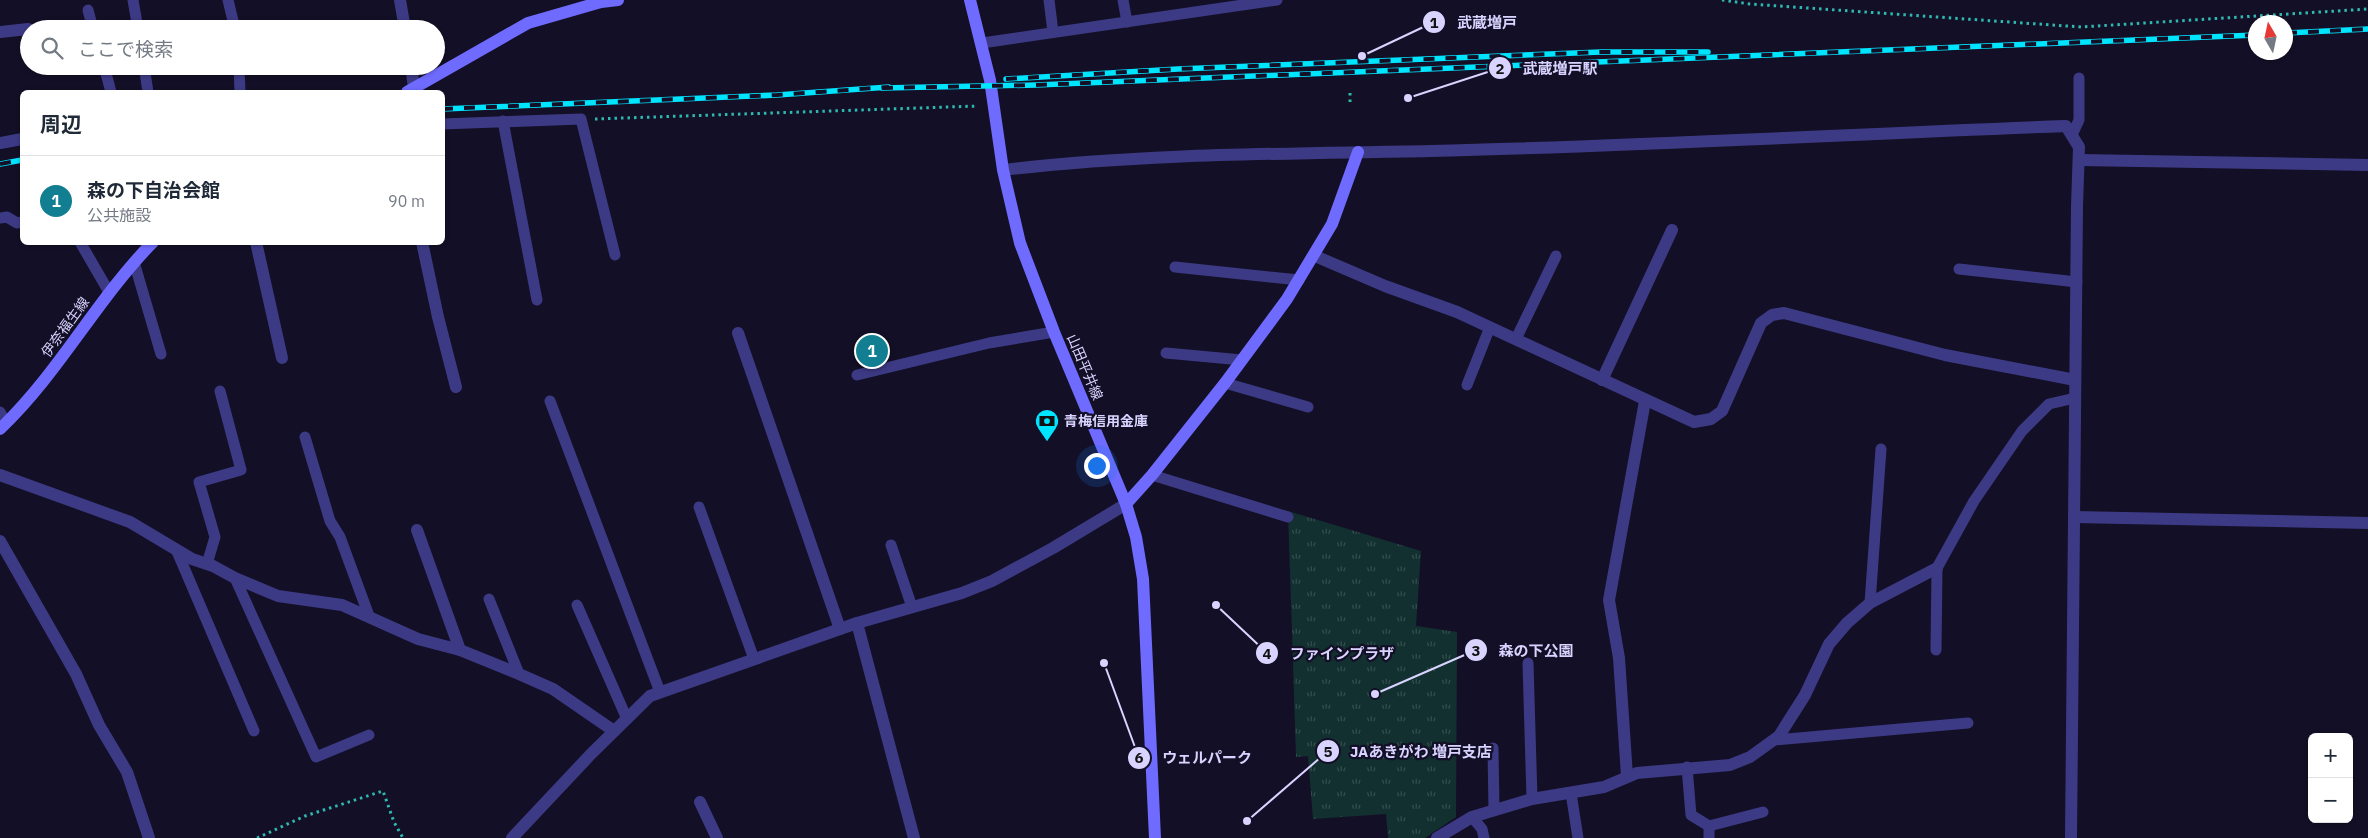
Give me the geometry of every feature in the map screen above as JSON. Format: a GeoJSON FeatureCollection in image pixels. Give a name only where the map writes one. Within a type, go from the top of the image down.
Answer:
{"type":"FeatureCollection","features":[{"type":"Feature","properties":{"kind":"main road"},"geometry":{"type":"LineString","coordinates":[[445,70],[528,23],[601,2],[616,0]]}},
{"type":"Feature","properties":{"kind":"main road","name":"山田平井線"},"geometry":{"type":"LineString","coordinates":[[970,0],[982,43],[1003,170],[1020,243],[1054,332],[1126,504],[1136,536],[1143,579],[1154,838]]}},
{"type":"Feature","properties":{"kind":"main road"},"geometry":{"type":"LineString","coordinates":[[410,90],[436,75]]}},
{"type":"Feature","properties":{"kind":"main road"},"geometry":{"type":"LineString","coordinates":[[1126,504],[1152,475],[1225,383],[1299,280],[1332,224],[1358,152]]}},
{"type":"Feature","properties":{"kind":"main road","name":"伊奈福生線"},"geometry":{"type":"LineString","coordinates":[[2,422],[42,383],[109,292],[150,245]]}},
{"type":"Feature","properties":{"kind":"street"},"geometry":{"type":"LineString","coordinates":[[400,0],[403,20]]}},
{"type":"Feature","properties":{"kind":"street"},"geometry":{"type":"LineString","coordinates":[[0,32],[20,29]]}},
{"type":"Feature","properties":{"kind":"street"},"geometry":{"type":"LineString","coordinates":[[410,90],[411,75]]}},
{"type":"Feature","properties":{"kind":"street"},"geometry":{"type":"LineString","coordinates":[[1003,170],[1055,163],[1150,158],[2066,126],[2079,147],[2080,160],[2075,380],[2071,838]]}},
{"type":"Feature","properties":{"kind":"street"},"geometry":{"type":"LineString","coordinates":[[0,142],[20,139]]}},
{"type":"Feature","properties":{"kind":"street"},"geometry":{"type":"LineString","coordinates":[[2080,160],[2368,165]]}},
{"type":"Feature","properties":{"kind":"street"},"geometry":{"type":"LineString","coordinates":[[1602,380],[1672,230]]}},
{"type":"Feature","properties":{"kind":"street"},"geometry":{"type":"LineString","coordinates":[[257,245],[282,358]]}},
{"type":"Feature","properties":{"kind":"street"},"geometry":{"type":"LineString","coordinates":[[423,245],[438,317],[456,387]]}},
{"type":"Feature","properties":{"kind":"street"},"geometry":{"type":"LineString","coordinates":[[1314,256],[1385,286],[1457,312],[1645,401],[1694,422],[1710,419],[1722,412],[1761,323],[1772,315],[1784,313],[1944,355],[2075,380]]}},
{"type":"Feature","properties":{"kind":"street"},"geometry":{"type":"LineString","coordinates":[[738,333],[840,629]]}},
{"type":"Feature","properties":{"kind":"street"},"geometry":{"type":"LineString","coordinates":[[1627,776],[1619,658],[1608,600],[1645,401]]}},
{"type":"Feature","properties":{"kind":"street"},"geometry":{"type":"LineString","coordinates":[[0,475],[130,522],[192,559],[278,596],[342,605],[418,639],[460,650],[519,674],[553,689],[614,730]]}},
{"type":"Feature","properties":{"kind":"street"},"geometry":{"type":"LineString","coordinates":[[512,838],[614,730],[650,696],[856,623],[962,593],[992,581],[1126,504]]}},
{"type":"Feature","properties":{"kind":"street"},"geometry":{"type":"LineString","coordinates":[[2074,518],[2368,523]]}},
{"type":"Feature","properties":{"kind":"street"},"geometry":{"type":"LineString","coordinates":[[417,530],[460,650]]}},
{"type":"Feature","properties":{"kind":"street"},"geometry":{"type":"LineString","coordinates":[[0,541],[76,674],[98,725],[127,772],[149,838]]}},
{"type":"Feature","properties":{"kind":"street"},"geometry":{"type":"LineString","coordinates":[[1437,838],[1472,817],[1532,799],[1604,787],[1637,773],[1730,764],[1750,756],[1779,736],[1804,695],[1829,644],[1870,603],[1937,568]]}},
{"type":"Feature","properties":{"kind":"street"},"geometry":{"type":"LineString","coordinates":[[856,623],[914,838]]}},
{"type":"Feature","properties":{"kind":"street"},"geometry":{"type":"LineString","coordinates":[[700,802],[717,838]]}},
{"type":"Feature","properties":{"kind":"lane"},"geometry":{"type":"LineString","coordinates":[[133,0],[136,20]]}},
{"type":"Feature","properties":{"kind":"lane"},"geometry":{"type":"LineString","coordinates":[[228,0],[233,20]]}},
{"type":"Feature","properties":{"kind":"lane"},"geometry":{"type":"LineString","coordinates":[[1049,0],[1054,32]]}},
{"type":"Feature","properties":{"kind":"lane"},"geometry":{"type":"LineString","coordinates":[[1123,0],[1126,22]]}},
{"type":"Feature","properties":{"kind":"lane"},"geometry":{"type":"LineString","coordinates":[[982,43],[1126,22],[1198,6],[1277,0]]}},
{"type":"Feature","properties":{"kind":"lane"},"geometry":{"type":"LineString","coordinates":[[88,10],[91,20]]}},
{"type":"Feature","properties":{"kind":"lane"},"geometry":{"type":"LineString","coordinates":[[106,75],[110,90]]}},
{"type":"Feature","properties":{"kind":"lane"},"geometry":{"type":"LineString","coordinates":[[145,75],[148,90]]}},
{"type":"Feature","properties":{"kind":"lane"},"geometry":{"type":"LineString","coordinates":[[239,75],[240,90]]}},
{"type":"Feature","properties":{"kind":"lane"},"geometry":{"type":"LineString","coordinates":[[2072,135],[2079,120],[2079,78]]}},
{"type":"Feature","properties":{"kind":"lane"},"geometry":{"type":"LineString","coordinates":[[445,124],[503,120],[582,119],[615,255]]}},
{"type":"Feature","properties":{"kind":"lane"},"geometry":{"type":"LineString","coordinates":[[503,120],[537,300]]}},
{"type":"Feature","properties":{"kind":"lane"},"geometry":{"type":"LineString","coordinates":[[0,218],[7,217],[17,223],[20,222]]}},
{"type":"Feature","properties":{"kind":"lane"},"geometry":{"type":"LineString","coordinates":[[82,245],[109,292]]}},
{"type":"Feature","properties":{"kind":"lane"},"geometry":{"type":"LineString","coordinates":[[1516,339],[1556,256]]}},
{"type":"Feature","properties":{"kind":"lane"},"geometry":{"type":"LineString","coordinates":[[134,262],[161,354]]}},
{"type":"Feature","properties":{"kind":"lane"},"geometry":{"type":"LineString","coordinates":[[1174,267],[1299,280]]}},
{"type":"Feature","properties":{"kind":"lane"},"geometry":{"type":"LineString","coordinates":[[1959,268],[2077,282]]}},
{"type":"Feature","properties":{"kind":"lane"},"geometry":{"type":"LineString","coordinates":[[1466,385],[1490,327]]}},
{"type":"Feature","properties":{"kind":"lane"},"geometry":{"type":"LineString","coordinates":[[857,375],[990,343],[1054,332]]}},
{"type":"Feature","properties":{"kind":"lane"},"geometry":{"type":"LineString","coordinates":[[1166,353],[1242,360]]}},
{"type":"Feature","properties":{"kind":"lane"},"geometry":{"type":"LineString","coordinates":[[1225,383],[1308,407]]}},
{"type":"Feature","properties":{"kind":"lane"},"geometry":{"type":"LineString","coordinates":[[207,564],[215,538],[199,482],[241,470],[220,391]]}},
{"type":"Feature","properties":{"kind":"lane"},"geometry":{"type":"LineString","coordinates":[[1936,650],[1937,568],[1974,501],[2022,431],[2049,404],[2075,398]]}},
{"type":"Feature","properties":{"kind":"lane"},"geometry":{"type":"LineString","coordinates":[[550,401],[660,692]]}},
{"type":"Feature","properties":{"kind":"lane"},"geometry":{"type":"LineString","coordinates":[[305,437],[330,521],[340,537],[369,616]]}},
{"type":"Feature","properties":{"kind":"lane"},"geometry":{"type":"LineString","coordinates":[[1870,603],[1881,450]]}},
{"type":"Feature","properties":{"kind":"lane"},"geometry":{"type":"LineString","coordinates":[[1152,475],[1288,518]]}},
{"type":"Feature","properties":{"kind":"lane"},"geometry":{"type":"LineString","coordinates":[[699,507],[754,658]]}},
{"type":"Feature","properties":{"kind":"lane"},"geometry":{"type":"LineString","coordinates":[[890,545],[912,607]]}},
{"type":"Feature","properties":{"kind":"lane"},"geometry":{"type":"LineString","coordinates":[[176,549],[254,731]]}},
{"type":"Feature","properties":{"kind":"lane"},"geometry":{"type":"LineString","coordinates":[[235,578],[316,757],[369,735]]}},
{"type":"Feature","properties":{"kind":"lane"},"geometry":{"type":"LineString","coordinates":[[489,600],[519,674]]}},
{"type":"Feature","properties":{"kind":"lane"},"geometry":{"type":"LineString","coordinates":[[577,605],[627,719]]}},
{"type":"Feature","properties":{"kind":"lane"},"geometry":{"type":"LineString","coordinates":[[1528,663],[1532,799]]}},
{"type":"Feature","properties":{"kind":"lane"},"geometry":{"type":"LineString","coordinates":[[1774,740],[1968,723]]}},
{"type":"Feature","properties":{"kind":"lane"},"geometry":{"type":"LineString","coordinates":[[1493,748],[1494,810]]}},
{"type":"Feature","properties":{"kind":"lane"},"geometry":{"type":"LineString","coordinates":[[1687,767],[1691,815],[1709,826],[1763,812]]}},
{"type":"Feature","properties":{"kind":"lane"},"geometry":{"type":"LineString","coordinates":[[1571,793],[1578,838]]}},
{"type":"Feature","properties":{"kind":"lane"},"geometry":{"type":"LineString","coordinates":[[1472,817],[1482,829],[1484,838]]}},
{"type":"Feature","properties":{"kind":"lane"},"geometry":{"type":"LineString","coordinates":[[1709,826],[1709,838]]}},
{"type":"Feature","properties":{"kind":"path"},"geometry":{"type":"LineString","coordinates":[[1722,0],[1760,5],[2081,27],[2368,9]]}},
{"type":"Feature","properties":{"kind":"path"},"geometry":{"type":"LineString","coordinates":[[1350,93],[1350,104]]}},
{"type":"Feature","properties":{"kind":"path"},"geometry":{"type":"LineString","coordinates":[[582,119],[993,106]]}},
{"type":"Feature","properties":{"kind":"path"},"geometry":{"type":"LineString","coordinates":[[257,838],[305,816],[383,791],[394,822],[403,838]]}},
{"type":"Feature","properties":{"kind":"green space"},"geometry":{"type":"Polygon","coordinates":[[[1288,511],[1421,551],[1416,626],[1457,632],[1456,817],[1425,838],[1388,838],[1386,814],[1313,819],[1308,756],[1296,757],[1288,511]]]}},
{"type":"Feature","properties":{"kind":"railway"},"geometry":{"type":"LineString","coordinates":[[2293,33],[2368,29]]}},
{"type":"Feature","properties":{"kind":"railway"},"geometry":{"type":"LineString","coordinates":[[882,88],[1036,85],[2248,35]]}},
{"type":"Feature","properties":{"kind":"railway"},"geometry":{"type":"LineString","coordinates":[[1006,79],[1178,69],[1601,52],[1708,52]]}},
{"type":"Feature","properties":{"kind":"railway"},"geometry":{"type":"LineString","coordinates":[[445,109],[777,95],[889,87]]}},
{"type":"Feature","properties":{"kind":"railway"},"geometry":{"type":"LineString","coordinates":[[0,164],[20,160]]}},
{"type":"Feature","properties":{"kind":"place","name":"武蔵増戸"},"geometry":{"type":"Point","coordinates":[1362,56]}},
{"type":"Feature","properties":{"kind":"place","name":"武蔵増戸駅"},"geometry":{"type":"Point","coordinates":[1408,98]}},
{"type":"Feature","properties":{"kind":"place","name":"森の下自治会館"},"geometry":{"type":"Point","coordinates":[872,351]}},
{"type":"Feature","properties":{"kind":"place","name":"青梅信用金庫"},"geometry":{"type":"Point","coordinates":[1047,442]}},
{"type":"Feature","properties":{"kind":"place","name":"ファインプラザ"},"geometry":{"type":"Point","coordinates":[1216,605]}},
{"type":"Feature","properties":{"kind":"place","name":"ウェルパーク"},"geometry":{"type":"Point","coordinates":[1104,663]}},
{"type":"Feature","properties":{"kind":"place","name":"森の下公園"},"geometry":{"type":"Point","coordinates":[1375,694]}},
{"type":"Feature","properties":{"kind":"place","name":"JAあきがわ 増戸支店"},"geometry":{"type":"Point","coordinates":[1247,821]}}]}
